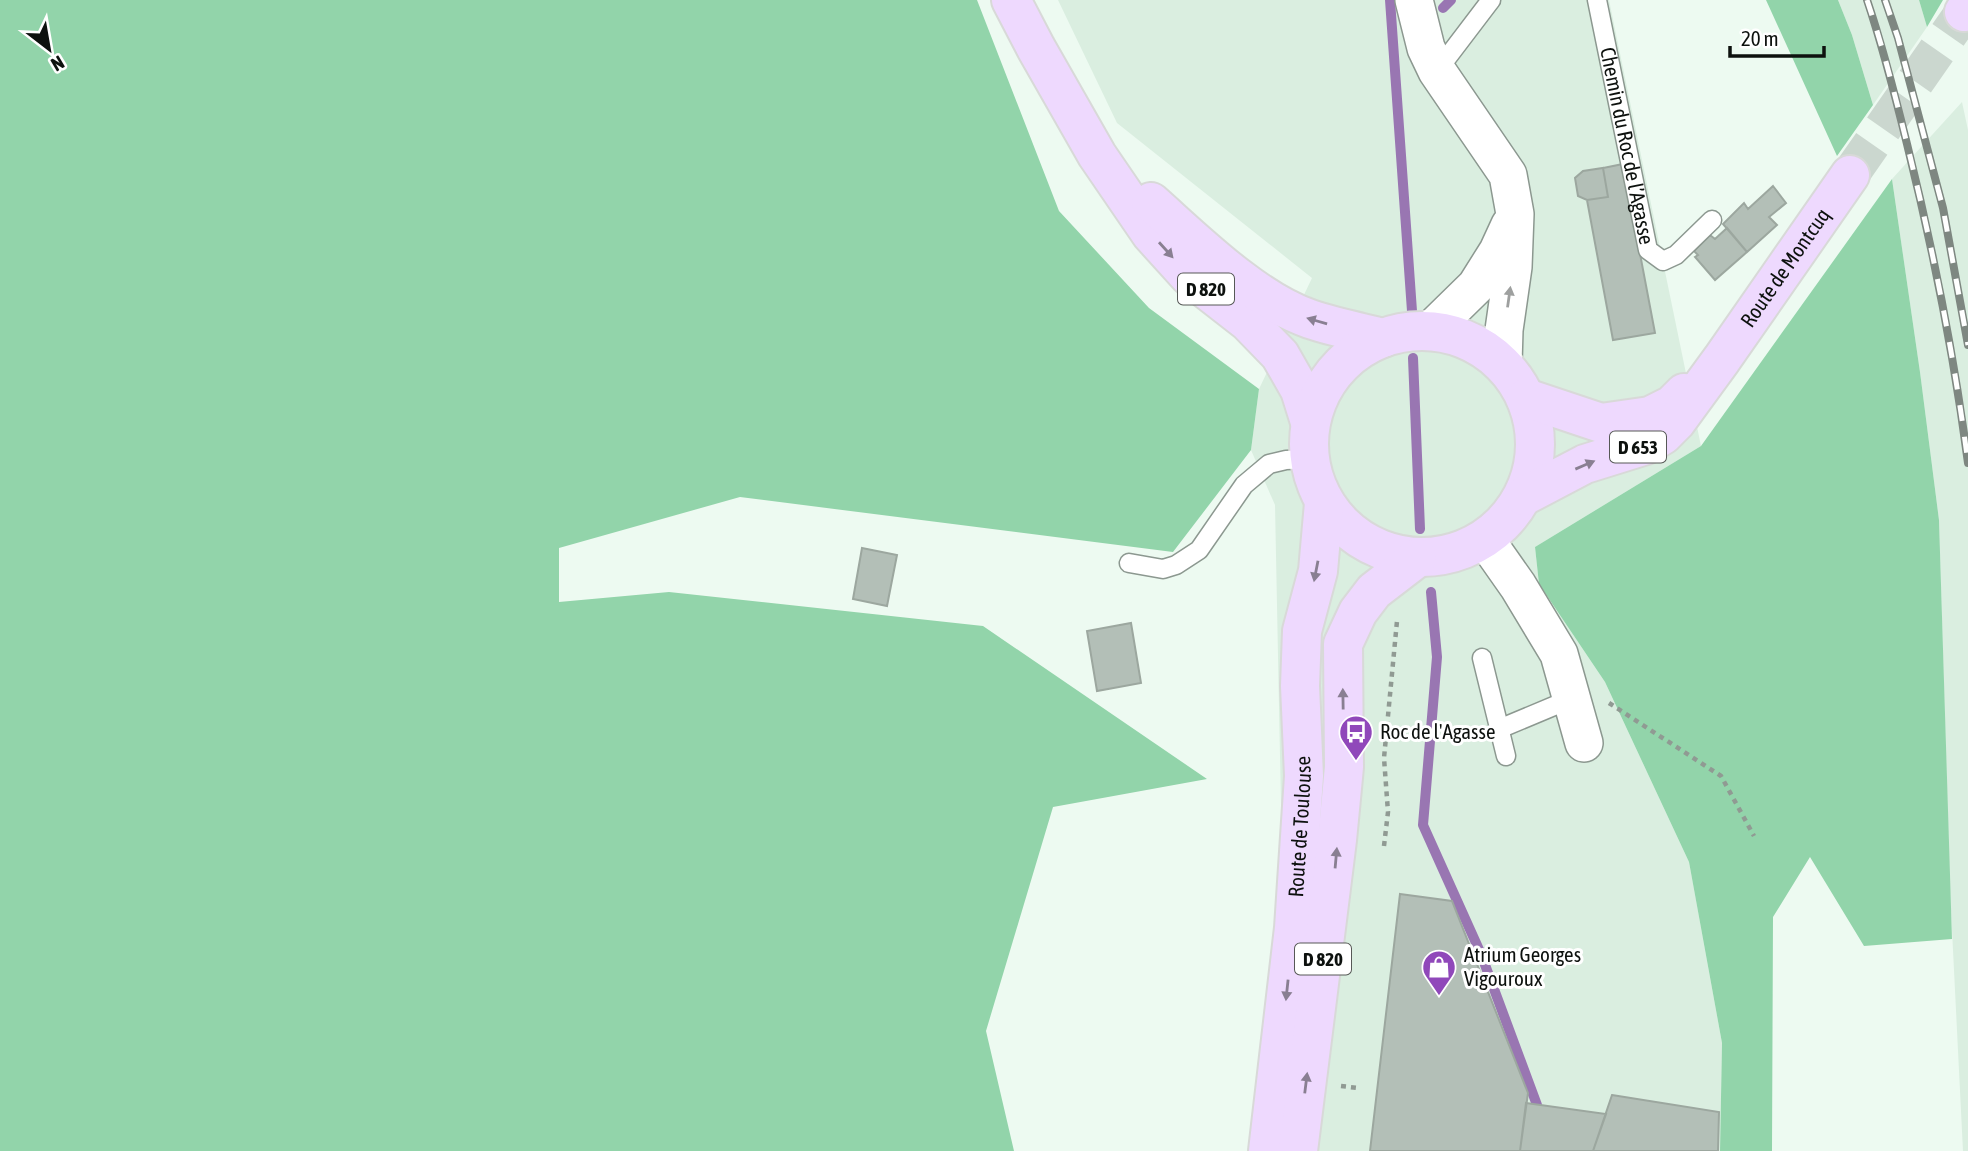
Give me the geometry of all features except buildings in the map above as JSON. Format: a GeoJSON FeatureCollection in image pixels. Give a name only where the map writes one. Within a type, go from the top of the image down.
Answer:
{"type":"FeatureCollection","features":[{"type":"Feature","properties":{"kind":"main road","name":"D 820"},"geometry":{"type":"LineString","coordinates":[[1012,0],[1097,155],[1151,234],[1189,276],[1248,322],[1280,355],[1300,390],[1310,441]]}},
{"type":"Feature","properties":{"kind":"main road","name":"D 820"},"geometry":{"type":"LineString","coordinates":[[1097,155],[1218,261],[1268,299],[1309,319],[1383,338]]}},
{"type":"Feature","properties":{"kind":"main road","name":"Route de Montcuq"},"geometry":{"type":"LineString","coordinates":[[1524,496],[1585,464],[1646,445],[1663,435],[1676,422],[1722,359],[1850,175]]}},
{"type":"Feature","properties":{"kind":"main road"},"geometry":{"type":"LineString","coordinates":[[1430,331],[1456,336],[1480,346],[1516,379],[1526,398],[1536,430],[1535,464],[1524,496],[1507,520],[1485,539],[1452,554],[1409,563],[1380,551],[1348,531],[1324,503],[1314,482],[1310,441],[1325,386],[1350,357],[1383,338],[1406,332],[1430,331]]}},
{"type":"Feature","properties":{"kind":"main road","name":"Route de Montcuq"},"geometry":{"type":"LineString","coordinates":[[1526,398],[1601,423],[1650,416],[1672,405],[1722,359]]}},
{"type":"Feature","properties":{"kind":"main road","name":"Route de Toulouse"},"geometry":{"type":"LineString","coordinates":[[1268,1151],[1294,928],[1304,776],[1300,686],[1302,631],[1318,570],[1324,503]]}},
{"type":"Feature","properties":{"kind":"main road","name":"Route de Toulouse"},"geometry":{"type":"LineString","coordinates":[[1298,1151],[1344,767],[1343,644],[1358,612],[1374,591],[1409,563]]}},
{"type":"Feature","properties":{"kind":"street"},"geometry":{"type":"LineString","coordinates":[[1414,0],[1422,36],[1437,71],[1508,175],[1516,215],[1503,365]]}},
{"type":"Feature","properties":{"kind":"street"},"geometry":{"type":"LineString","coordinates":[[1430,331],[1476,286],[1516,215]]}},
{"type":"Feature","properties":{"kind":"street"},"geometry":{"type":"LineString","coordinates":[[1485,539],[1518,586],[1559,654],[1584,743]]}},
{"type":"Feature","properties":{"kind":"lane"},"geometry":{"type":"LineString","coordinates":[[1437,71],[1490,0]]}},
{"type":"Feature","properties":{"kind":"lane","name":"Chemin du Roc de l’Agasse"},"geometry":{"type":"LineString","coordinates":[[1597,0],[1648,250],[1663,261],[1676,256],[1712,220]]}},
{"type":"Feature","properties":{"kind":"lane"},"geometry":{"type":"LineString","coordinates":[[1129,563],[1163,569],[1176,565],[1199,550],[1244,485],[1269,464],[1286,460],[1310,441]]}},
{"type":"Feature","properties":{"kind":"lane"},"geometry":{"type":"LineString","coordinates":[[1482,658],[1506,756]]}},
{"type":"Feature","properties":{"kind":"lane"},"geometry":{"type":"LineString","coordinates":[[1499,729],[1573,698]]}},
{"type":"Feature","properties":{"kind":"path"},"geometry":{"type":"LineString","coordinates":[[1384,846],[1388,812],[1384,758],[1409,563]]}},
{"type":"Feature","properties":{"kind":"path"},"geometry":{"type":"LineString","coordinates":[[1573,698],[1602,698],[1721,776],[1754,836]]}},
{"type":"Feature","properties":{"kind":"shaded area"},"geometry":{"type":"Polygon","coordinates":[[[1058,0],[1609,0],[1701,446],[1535,547],[1539,584],[1605,682],[1689,862],[1722,1043],[1720,1151],[1250,1151],[1282,856],[1275,505],[1251,450],[1259,389],[1312,278],[1117,123],[1058,0]]]}},
{"type":"Feature","properties":{"kind":"shaded area"},"geometry":{"type":"Polygon","coordinates":[[[1838,0],[1919,0],[1927,27],[1873,105],[1852,35],[1838,0]]]}},
{"type":"Feature","properties":{"kind":"shaded area"},"geometry":{"type":"Polygon","coordinates":[[[1962,102],[1968,130],[1968,1151],[1963,1151],[1950,890],[1939,520],[1892,179],[1962,102]]]}},
{"type":"Feature","properties":{"kind":"green space"},"geometry":{"type":"Polygon","coordinates":[[[0,0],[977,0],[1059,211],[1149,308],[1259,389],[1251,450],[1173,552],[740,497],[559,548],[559,602],[669,592],[983,626],[1207,779],[1053,807],[986,1031],[1014,1151],[0,1151],[0,0]]]}},
{"type":"Feature","properties":{"kind":"green space"},"geometry":{"type":"Polygon","coordinates":[[[1766,0],[1838,0],[1852,35],[1873,105],[1837,156],[1766,0]]]}},
{"type":"Feature","properties":{"kind":"green space"},"geometry":{"type":"Polygon","coordinates":[[[1919,0],[1943,0],[1927,27],[1919,0]]]}},
{"type":"Feature","properties":{"kind":"green space"},"geometry":{"type":"Polygon","coordinates":[[[1892,179],[1939,520],[1952,939],[1864,946],[1810,857],[1773,917],[1772,1151],[1720,1151],[1722,1043],[1689,862],[1605,682],[1539,584],[1535,547],[1701,446],[1892,179]]]}},
{"type":"Feature","properties":{"kind":"waterway"},"geometry":{"type":"LineString","coordinates":[[1390,0],[1412,311]]}},
{"type":"Feature","properties":{"kind":"waterway"},"geometry":{"type":"LineString","coordinates":[[1443,8],[1451,0]]}},
{"type":"Feature","properties":{"kind":"waterway"},"geometry":{"type":"LineString","coordinates":[[1413,358],[1420,529]]}},
{"type":"Feature","properties":{"kind":"waterway"},"geometry":{"type":"LineString","coordinates":[[1431,592],[1437,657],[1423,825],[1481,954],[1537,1105]]}},
{"type":"Feature","properties":{"kind":"tunnel"},"geometry":{"type":"LineString","coordinates":[[1850,175],[1964,12]]}},
{"type":"Feature","properties":{"kind":"railway"},"geometry":{"type":"LineString","coordinates":[[1867,0],[1893,89],[1926,223],[1942,302],[1968,463]]}},
{"type":"Feature","properties":{"kind":"railway"},"geometry":{"type":"LineString","coordinates":[[1885,0],[1898,38],[1943,208],[1968,345]]}},
{"type":"Feature","properties":{"kind":"place","name":"Roc de l'Agasse"},"geometry":{"type":"Point","coordinates":[1356,762]}},
{"type":"Feature","properties":{"kind":"place","name":"Atrium Georges Vigouroux"},"geometry":{"type":"Point","coordinates":[1439,997]}}]}
